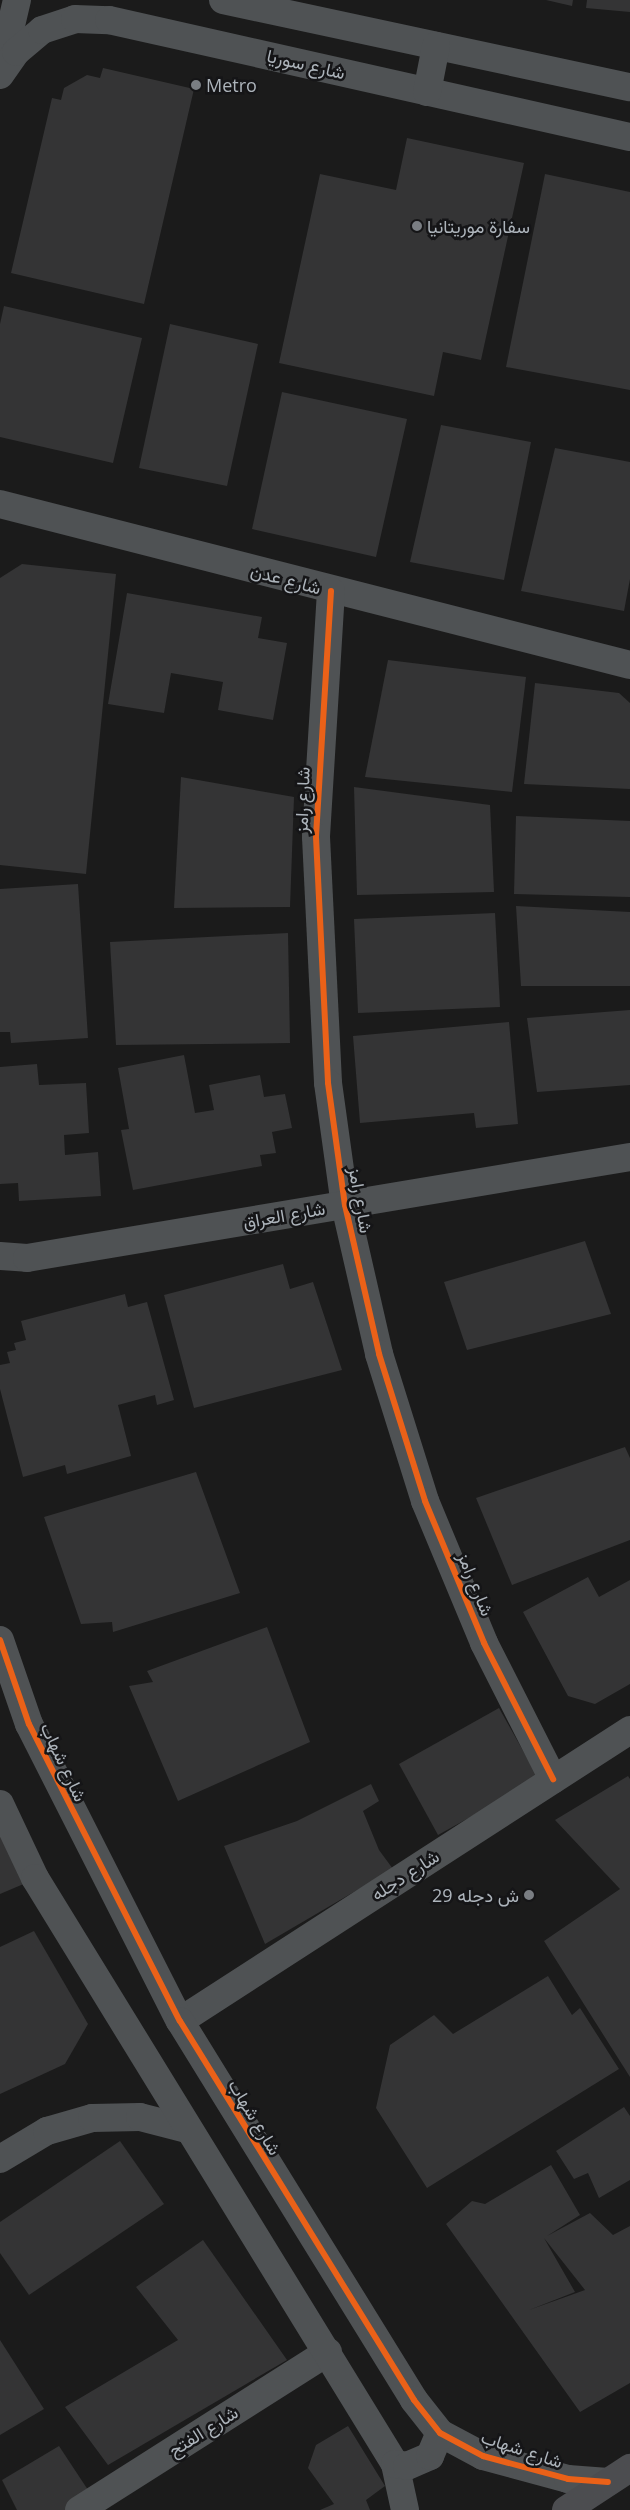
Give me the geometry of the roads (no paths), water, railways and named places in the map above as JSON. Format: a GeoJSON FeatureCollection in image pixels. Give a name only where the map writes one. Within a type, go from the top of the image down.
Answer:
{"type":"FeatureCollection","features":[{"type":"Feature","properties":{"kind":"main road"},"geometry":{"type":"LineString","coordinates":[[566,2510],[630,2468]]}},
{"type":"Feature","properties":{"kind":"street"},"geometry":{"type":"LineString","coordinates":[[0,75],[17,0]]}},
{"type":"Feature","properties":{"kind":"street"},"geometry":{"type":"LineString","coordinates":[[223,0],[630,87]]}},
{"type":"Feature","properties":{"kind":"street","name":"شارع سوريا"},"geometry":{"type":"LineString","coordinates":[[0,75],[16,52],[42,30],[74,19],[109,20],[630,138]]}},
{"type":"Feature","properties":{"kind":"street"},"geometry":{"type":"LineString","coordinates":[[426,92],[436,46]]}},
{"type":"Feature","properties":{"kind":"street","name":"شارع عدن"},"geometry":{"type":"LineString","coordinates":[[0,504],[331,591],[630,665]]}},
{"type":"Feature","properties":{"kind":"street","name":"شارع رامز"},"geometry":{"type":"LineString","coordinates":[[331,591],[320,713],[316,856],[328,1083],[345,1205],[379,1354],[425,1501],[484,1642],[553,1779]]}},
{"type":"Feature","properties":{"kind":"street","name":"شارع العراق"},"geometry":{"type":"LineString","coordinates":[[0,1256],[27,1258],[630,1157]]}},
{"type":"Feature","properties":{"kind":"street","name":"شارع العراق"},"geometry":{"type":"LineString","coordinates":[[0,1272],[27,1258]]}},
{"type":"Feature","properties":{"kind":"street","name":"شارع شهاب"},"geometry":{"type":"LineString","coordinates":[[0,1640],[33,1732],[180,2021],[387,2361],[440,2433],[483,2456],[526,2470],[608,2482]]}},
{"type":"Feature","properties":{"kind":"street","name":"شارع دجله"},"geometry":{"type":"LineString","coordinates":[[180,2021],[630,1730]]}},
{"type":"Feature","properties":{"kind":"street"},"geometry":{"type":"LineString","coordinates":[[0,1804],[35,1878],[186,2129],[328,2352],[394,2464],[405,2510]]}},
{"type":"Feature","properties":{"kind":"street"},"geometry":{"type":"LineString","coordinates":[[0,2159],[47,2131],[92,2118],[140,2117],[186,2129]]}},
{"type":"Feature","properties":{"kind":"street","name":"شارع الفتح"},"geometry":{"type":"LineString","coordinates":[[79,2510],[328,2352]]}},
{"type":"Feature","properties":{"kind":"street"},"geometry":{"type":"LineString","coordinates":[[394,2464],[407,2466],[430,2456],[440,2433]]}},
{"type":"Feature","properties":{"kind":"place","name":"Metro"},"geometry":{"type":"Point","coordinates":[196,85]}},
{"type":"Feature","properties":{"kind":"place","name":"سفارة موريتانيا"},"geometry":{"type":"Point","coordinates":[417,226]}},
{"type":"Feature","properties":{"kind":"place","name":"29 ش دجله"},"geometry":{"type":"Point","coordinates":[529,1895]}}]}
